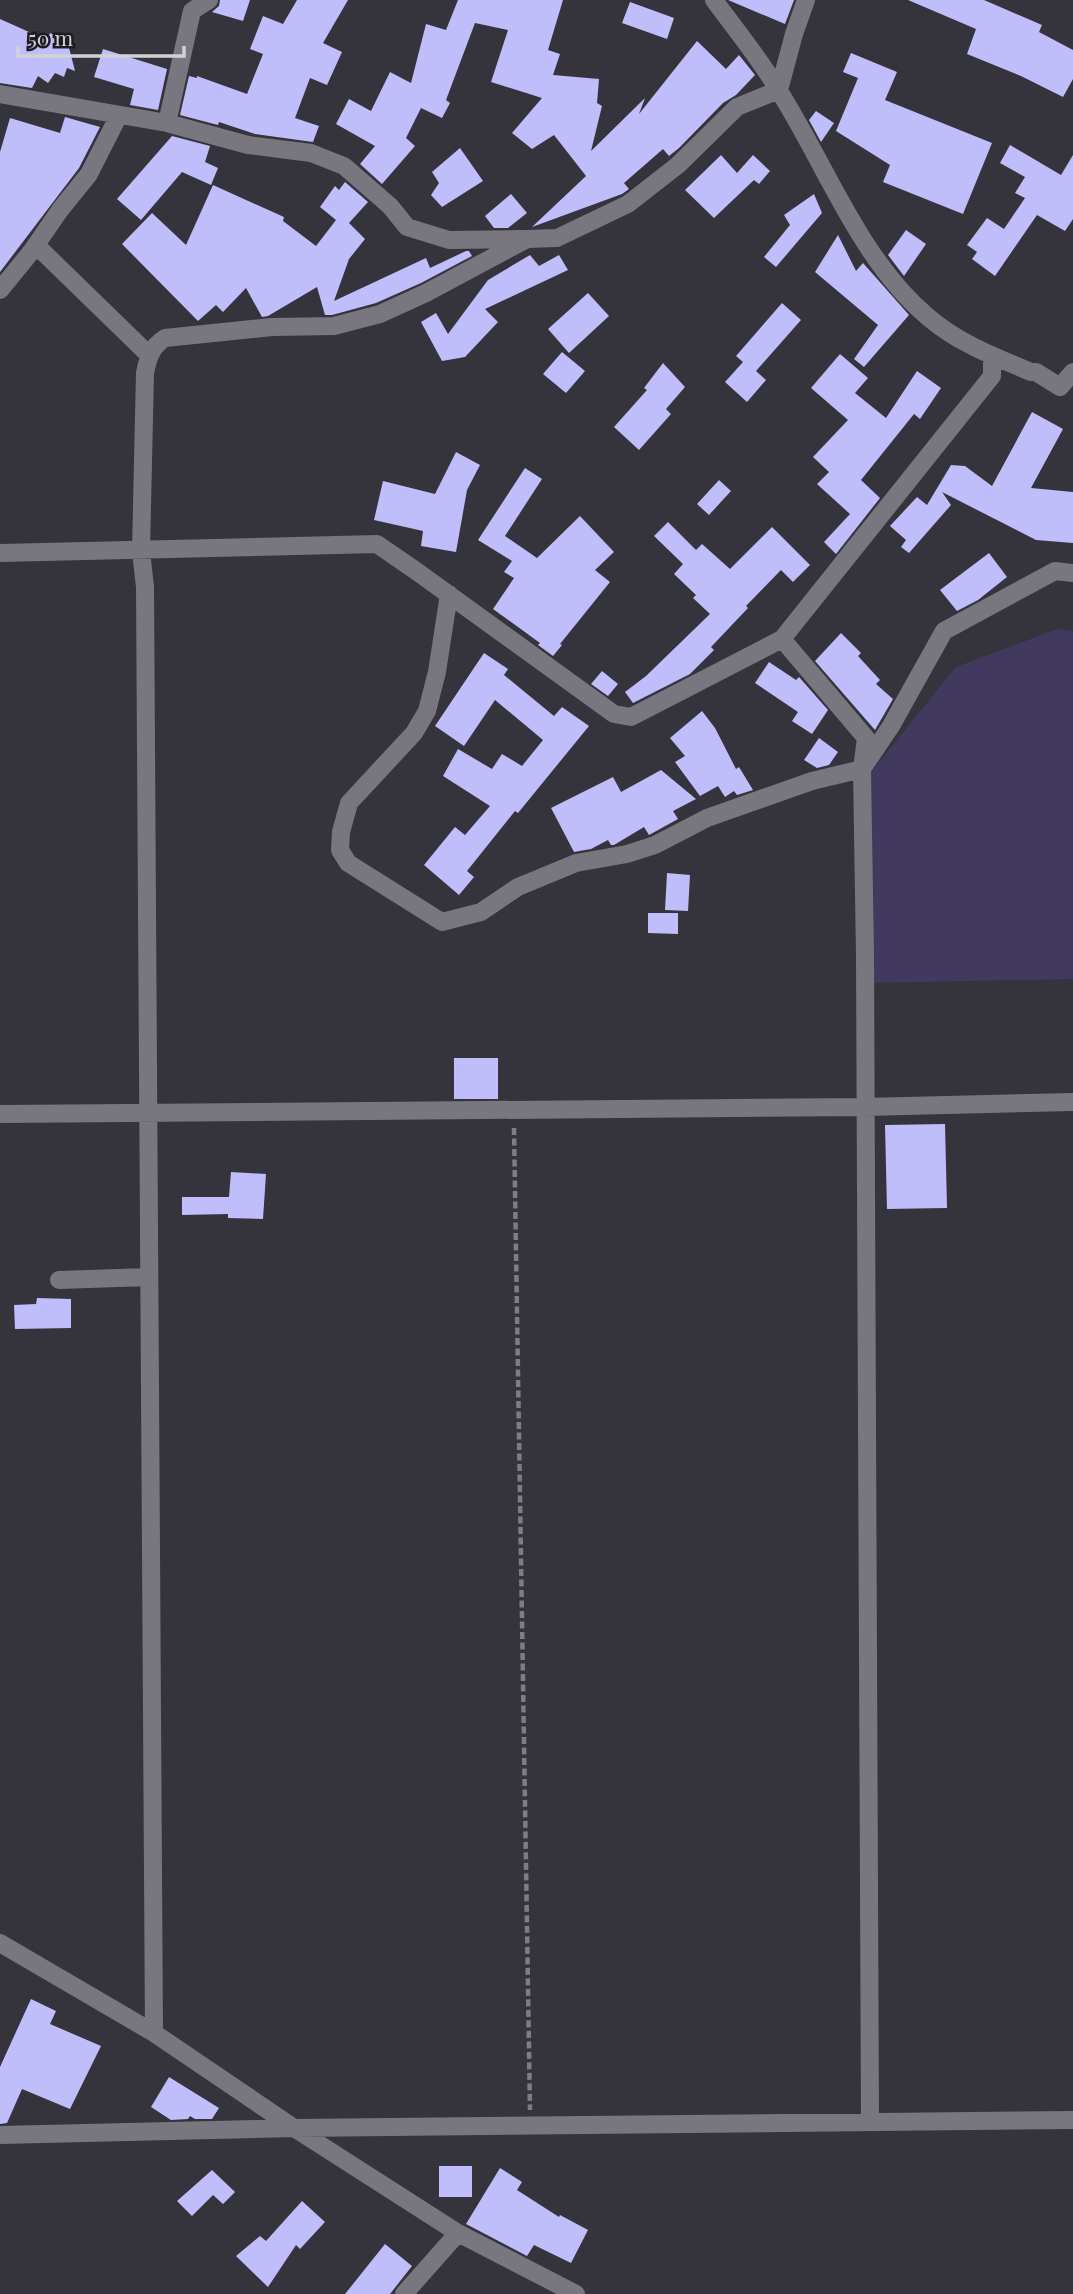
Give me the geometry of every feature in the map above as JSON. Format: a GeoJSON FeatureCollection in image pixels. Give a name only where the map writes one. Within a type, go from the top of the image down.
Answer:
{"type":"FeatureCollection","features":[{"type":"Feature","properties":{"kind":"street"},"geometry":{"type":"LineString","coordinates":[[167,123],[192,11],[209,0]]}},
{"type":"Feature","properties":{"kind":"street"},"geometry":{"type":"LineString","coordinates":[[714,0],[779,90],[869,249],[895,284],[928,317],[969,345],[1036,372],[1060,387],[1073,372]]}},
{"type":"Feature","properties":{"kind":"street"},"geometry":{"type":"LineString","coordinates":[[779,90],[806,0]]}},
{"type":"Feature","properties":{"kind":"street"},"geometry":{"type":"LineString","coordinates":[[0,94],[167,123],[248,145],[311,153],[344,166],[390,206],[407,227],[449,240],[557,238],[628,204],[678,165],[737,107],[779,90]]}},
{"type":"Feature","properties":{"kind":"street"},"geometry":{"type":"LineString","coordinates":[[0,290],[89,174],[119,115]]}},
{"type":"Feature","properties":{"kind":"street"},"geometry":{"type":"LineString","coordinates":[[154,2033],[145,601],[141,551],[145,373],[149,355],[157,343],[165,338],[272,327],[334,326],[380,314],[426,293],[527,239]]}},
{"type":"Feature","properties":{"kind":"street"},"geometry":{"type":"LineString","coordinates":[[31,252],[40,249],[54,261],[149,355]]}},
{"type":"Feature","properties":{"kind":"street"},"geometry":{"type":"LineString","coordinates":[[0,553],[377,544],[614,714],[631,717],[782,639],[992,376],[992,355]]}},
{"type":"Feature","properties":{"kind":"street"},"geometry":{"type":"LineString","coordinates":[[449,594],[437,672],[427,710],[414,733],[349,803],[341,832],[340,850],[348,863],[442,922],[481,912],[518,887],[576,863],[627,855],[655,845],[707,818],[812,781],[862,769],[891,726],[944,631],[1055,571],[1073,573]]}},
{"type":"Feature","properties":{"kind":"street"},"geometry":{"type":"LineString","coordinates":[[782,639],[866,738],[862,769],[870,2121]]}},
{"type":"Feature","properties":{"kind":"street"},"geometry":{"type":"LineString","coordinates":[[0,1114],[864,1107],[1073,1102]]}},
{"type":"Feature","properties":{"kind":"street"},"geometry":{"type":"LineString","coordinates":[[59,1280],[149,1277]]}},
{"type":"Feature","properties":{"kind":"street"},"geometry":{"type":"LineString","coordinates":[[0,1943],[154,2033],[294,2128],[458,2233],[576,2294]]}},
{"type":"Feature","properties":{"kind":"street"},"geometry":{"type":"LineString","coordinates":[[0,2135],[294,2128],[1073,2120]]}},
{"type":"Feature","properties":{"kind":"street"},"geometry":{"type":"LineString","coordinates":[[404,2294],[458,2233]]}},
{"type":"Feature","properties":{"kind":"path"},"geometry":{"type":"LineString","coordinates":[[514,1110],[531,2125]]}},
{"type":"Feature","properties":{"kind":"shaded area"},"geometry":{"type":"Polygon","coordinates":[[[1057,629],[1073,631],[1073,979],[873,983],[871,772],[956,667],[1057,629]]]}},
{"type":"Feature","properties":{"kind":"building"},"geometry":{"type":"Polygon","coordinates":[[[220,0],[250,0],[243,21],[212,12],[219,6],[220,0]]]}},
{"type":"Feature","properties":{"kind":"building"},"geometry":{"type":"Polygon","coordinates":[[[297,0],[348,0],[323,43],[342,52],[327,85],[310,78],[295,118],[319,126],[313,142],[255,134],[219,122],[218,125],[180,115],[189,76],[197,76],[247,94],[263,54],[250,49],[263,16],[283,24],[297,0]]]}},
{"type":"Feature","properties":{"kind":"building"},"geometry":{"type":"Polygon","coordinates":[[[458,0],[563,0],[548,50],[560,54],[553,75],[599,79],[597,103],[602,106],[591,151],[645,98],[639,114],[697,41],[726,69],[739,55],[755,75],[679,148],[669,156],[663,149],[624,183],[629,189],[622,194],[532,227],[586,176],[554,135],[532,149],[512,133],[542,98],[491,82],[508,30],[475,23],[446,100],[450,103],[442,118],[421,108],[406,138],[415,146],[382,184],[360,164],[375,146],[336,124],[349,99],[371,111],[390,72],[411,83],[426,24],[446,30],[458,0]]]}},
{"type":"Feature","properties":{"kind":"building"},"geometry":{"type":"Polygon","coordinates":[[[728,0],[794,0],[785,24],[728,0]]]}},
{"type":"Feature","properties":{"kind":"building"},"geometry":{"type":"Polygon","coordinates":[[[908,0],[984,0],[1042,25],[1039,32],[1073,50],[1073,79],[1063,97],[967,54],[976,29],[908,0]]]}},
{"type":"Feature","properties":{"kind":"building"},"geometry":{"type":"Polygon","coordinates":[[[630,2],[674,18],[667,39],[622,23],[630,2]]]}},
{"type":"Feature","properties":{"kind":"building"},"geometry":{"type":"Polygon","coordinates":[[[0,19],[47,40],[50,33],[67,40],[75,71],[67,68],[64,77],[55,73],[48,83],[38,76],[32,88],[0,83],[0,19]]]}},
{"type":"Feature","properties":{"kind":"building"},"geometry":{"type":"Polygon","coordinates":[[[103,49],[167,69],[158,110],[130,105],[134,89],[94,77],[103,49]]]}},
{"type":"Feature","properties":{"kind":"building"},"geometry":{"type":"Polygon","coordinates":[[[851,53],[897,72],[885,100],[992,143],[963,214],[883,182],[890,165],[836,131],[858,78],[843,72],[851,53]]]}},
{"type":"Feature","properties":{"kind":"building"},"geometry":{"type":"Polygon","coordinates":[[[816,111],[834,123],[821,142],[809,120],[816,111]]]}},
{"type":"Feature","properties":{"kind":"building"},"geometry":{"type":"Polygon","coordinates":[[[65,117],[100,127],[79,168],[0,272],[0,152],[10,118],[60,133],[65,117]]]}},
{"type":"Feature","properties":{"kind":"building"},"geometry":{"type":"Polygon","coordinates":[[[172,136],[210,146],[205,162],[218,168],[211,185],[182,172],[141,220],[117,199],[172,136]]]}},
{"type":"Feature","properties":{"kind":"building"},"geometry":{"type":"Polygon","coordinates":[[[1010,145],[1061,175],[1073,155],[1073,219],[1065,231],[1037,215],[995,276],[972,259],[977,252],[967,245],[987,218],[1004,229],[1025,198],[1015,193],[1025,177],[1000,163],[1010,145]]]}},
{"type":"Feature","properties":{"kind":"building"},"geometry":{"type":"Polygon","coordinates":[[[460,148],[483,181],[442,207],[431,195],[439,183],[432,172],[460,148]]]}},
{"type":"Feature","properties":{"kind":"building"},"geometry":{"type":"Polygon","coordinates":[[[721,155],[737,173],[753,155],[770,171],[759,184],[754,180],[714,218],[685,190],[721,155]]]}},
{"type":"Feature","properties":{"kind":"building"},"geometry":{"type":"Polygon","coordinates":[[[345,182],[368,202],[349,223],[365,239],[349,259],[334,301],[426,258],[430,268],[466,251],[472,256],[376,303],[332,315],[325,315],[317,287],[262,317],[246,288],[223,312],[216,305],[198,321],[122,244],[152,213],[186,245],[213,185],[284,217],[283,221],[316,246],[336,220],[320,207],[335,186],[339,190],[345,182]]]}},
{"type":"Feature","properties":{"kind":"building"},"geometry":{"type":"Polygon","coordinates":[[[511,194],[527,213],[508,228],[494,228],[485,216],[511,194]]]}},
{"type":"Feature","properties":{"kind":"building"},"geometry":{"type":"Polygon","coordinates":[[[814,194],[822,213],[776,267],[764,257],[790,225],[784,215],[814,194]]]}},
{"type":"Feature","properties":{"kind":"building"},"geometry":{"type":"Polygon","coordinates":[[[906,230],[926,244],[904,276],[888,255],[906,230]]]}},
{"type":"Feature","properties":{"kind":"building"},"geometry":{"type":"Polygon","coordinates":[[[838,235],[856,271],[863,263],[909,315],[864,367],[854,359],[878,325],[815,272],[838,235]]]}},
{"type":"Feature","properties":{"kind":"building"},"geometry":{"type":"Polygon","coordinates":[[[530,255],[539,266],[559,255],[568,270],[485,309],[498,322],[465,357],[442,361],[421,322],[436,313],[448,334],[488,280],[530,255]]]}},
{"type":"Feature","properties":{"kind":"building"},"geometry":{"type":"Polygon","coordinates":[[[588,293],[609,316],[569,353],[548,329],[588,293]]]}},
{"type":"Feature","properties":{"kind":"building"},"geometry":{"type":"Polygon","coordinates":[[[782,303],[801,320],[756,371],[766,380],[747,402],[725,382],[743,362],[736,356],[782,303]]]}},
{"type":"Feature","properties":{"kind":"building"},"geometry":{"type":"Polygon","coordinates":[[[562,352],[585,371],[566,393],[543,374],[562,352]]]}},
{"type":"Feature","properties":{"kind":"building"},"geometry":{"type":"Polygon","coordinates":[[[840,354],[868,378],[855,393],[886,418],[917,371],[941,388],[920,419],[914,414],[861,480],[880,498],[836,554],[824,542],[850,514],[817,484],[829,472],[813,457],[848,420],[811,388],[840,354]]]}},
{"type":"Feature","properties":{"kind":"building"},"geometry":{"type":"Polygon","coordinates":[[[663,363],[685,387],[666,409],[671,414],[639,450],[614,427],[647,390],[644,388],[663,363]]]}},
{"type":"Feature","properties":{"kind":"building"},"geometry":{"type":"Polygon","coordinates":[[[1032,412],[1063,429],[1031,488],[1073,492],[1073,543],[1036,540],[942,492],[951,505],[909,553],[901,547],[906,540],[890,526],[917,497],[927,505],[951,465],[965,466],[992,486],[1032,412]]]}},
{"type":"Feature","properties":{"kind":"building"},"geometry":{"type":"Polygon","coordinates":[[[456,452],[480,465],[467,490],[456,552],[421,546],[423,531],[374,520],[383,481],[435,494],[456,452]]]}},
{"type":"Feature","properties":{"kind":"building"},"geometry":{"type":"Polygon","coordinates":[[[525,468],[542,479],[505,536],[537,558],[580,516],[614,552],[595,570],[610,582],[553,656],[538,645],[540,643],[493,609],[514,578],[504,572],[512,561],[478,540],[525,468]]]}},
{"type":"Feature","properties":{"kind":"building"},"geometry":{"type":"Polygon","coordinates":[[[719,480],[731,491],[709,515],[697,504],[719,480]]]}},
{"type":"Feature","properties":{"kind":"building"},"geometry":{"type":"Polygon","coordinates":[[[668,522],[696,550],[702,544],[730,569],[772,527],[810,565],[793,582],[781,570],[746,606],[748,608],[711,647],[714,650],[690,674],[633,703],[625,692],[646,676],[710,614],[693,598],[696,595],[674,574],[683,564],[654,536],[668,522]]]}},
{"type":"Feature","properties":{"kind":"building"},"geometry":{"type":"Polygon","coordinates":[[[989,553],[1007,577],[978,600],[957,611],[940,590],[989,553]]]}},
{"type":"Feature","properties":{"kind":"building"},"geometry":{"type":"Polygon","coordinates":[[[841,633],[861,653],[858,656],[880,680],[876,684],[893,699],[875,730],[815,661],[841,633]]]}},
{"type":"Feature","properties":{"kind":"building"},"geometry":{"type":"Polygon","coordinates":[[[484,653],[508,669],[504,675],[554,716],[562,707],[589,726],[467,871],[474,877],[459,895],[424,865],[455,827],[465,835],[490,806],[443,776],[458,749],[492,769],[502,754],[522,766],[543,740],[495,700],[464,746],[435,726],[484,653]]]}},
{"type":"Feature","properties":{"kind":"building"},"geometry":{"type":"Polygon","coordinates":[[[769,662],[796,680],[799,677],[828,710],[812,734],[792,721],[798,712],[755,683],[769,662]]]}},
{"type":"Feature","properties":{"kind":"building"},"geometry":{"type":"Polygon","coordinates":[[[602,671],[618,684],[608,696],[591,684],[602,671]]]}},
{"type":"Feature","properties":{"kind":"building"},"geometry":{"type":"Polygon","coordinates":[[[702,711],[715,728],[736,769],[739,767],[753,790],[737,795],[734,791],[725,797],[718,786],[700,796],[675,762],[685,756],[670,738],[702,711]]]}},
{"type":"Feature","properties":{"kind":"building"},"geometry":{"type":"Polygon","coordinates":[[[819,738],[838,752],[829,765],[817,768],[804,760],[819,738]]]}},
{"type":"Feature","properties":{"kind":"building"},"geometry":{"type":"Polygon","coordinates":[[[661,770],[696,799],[673,811],[678,819],[649,835],[644,827],[614,845],[608,840],[591,849],[574,852],[551,808],[613,777],[621,792],[661,770]]]}},
{"type":"Feature","properties":{"kind":"building"},"geometry":{"type":"Polygon","coordinates":[[[667,873],[690,875],[688,911],[665,910],[667,873]]]}},
{"type":"Feature","properties":{"kind":"building"},"geometry":{"type":"Polygon","coordinates":[[[648,913],[678,913],[678,934],[648,933],[648,913]]]}},
{"type":"Feature","properties":{"kind":"building"},"geometry":{"type":"Polygon","coordinates":[[[454,1058],[498,1058],[498,1099],[454,1099],[454,1058]]]}},
{"type":"Feature","properties":{"kind":"building"},"geometry":{"type":"Polygon","coordinates":[[[945,1124],[947,1208],[887,1209],[885,1125],[945,1124]]]}},
{"type":"Feature","properties":{"kind":"building"},"geometry":{"type":"Polygon","coordinates":[[[231,1172],[266,1174],[263,1219],[228,1218],[228,1214],[182,1215],[182,1197],[229,1197],[231,1172]]]}},
{"type":"Feature","properties":{"kind":"building"},"geometry":{"type":"Polygon","coordinates":[[[37,1298],[71,1299],[71,1328],[15,1329],[14,1305],[36,1304],[37,1298]]]}},
{"type":"Feature","properties":{"kind":"building"},"geometry":{"type":"Polygon","coordinates":[[[31,1999],[56,2011],[50,2024],[101,2046],[70,2109],[22,2089],[7,2123],[0,2124],[0,2067],[31,1999]]]}},
{"type":"Feature","properties":{"kind":"building"},"geometry":{"type":"Polygon","coordinates":[[[169,2077],[219,2108],[212,2119],[195,2119],[190,2116],[188,2119],[171,2120],[151,2107],[169,2077]]]}},
{"type":"Feature","properties":{"kind":"building"},"geometry":{"type":"Polygon","coordinates":[[[439,2166],[472,2166],[472,2197],[439,2197],[439,2166]]]}},
{"type":"Feature","properties":{"kind":"building"},"geometry":{"type":"Polygon","coordinates":[[[500,2168],[522,2182],[517,2190],[559,2217],[560,2215],[588,2230],[571,2263],[534,2245],[527,2256],[466,2224],[500,2168]]]}},
{"type":"Feature","properties":{"kind":"building"},"geometry":{"type":"Polygon","coordinates":[[[212,2170],[235,2192],[223,2204],[213,2195],[192,2216],[177,2201],[212,2170]]]}},
{"type":"Feature","properties":{"kind":"building"},"geometry":{"type":"Polygon","coordinates":[[[302,2201],[325,2222],[300,2249],[296,2245],[268,2287],[236,2256],[260,2236],[266,2241],[302,2201]]]}},
{"type":"Feature","properties":{"kind":"building"},"geometry":{"type":"Polygon","coordinates":[[[385,2244],[412,2266],[390,2294],[345,2294],[385,2244]]]}}]}
